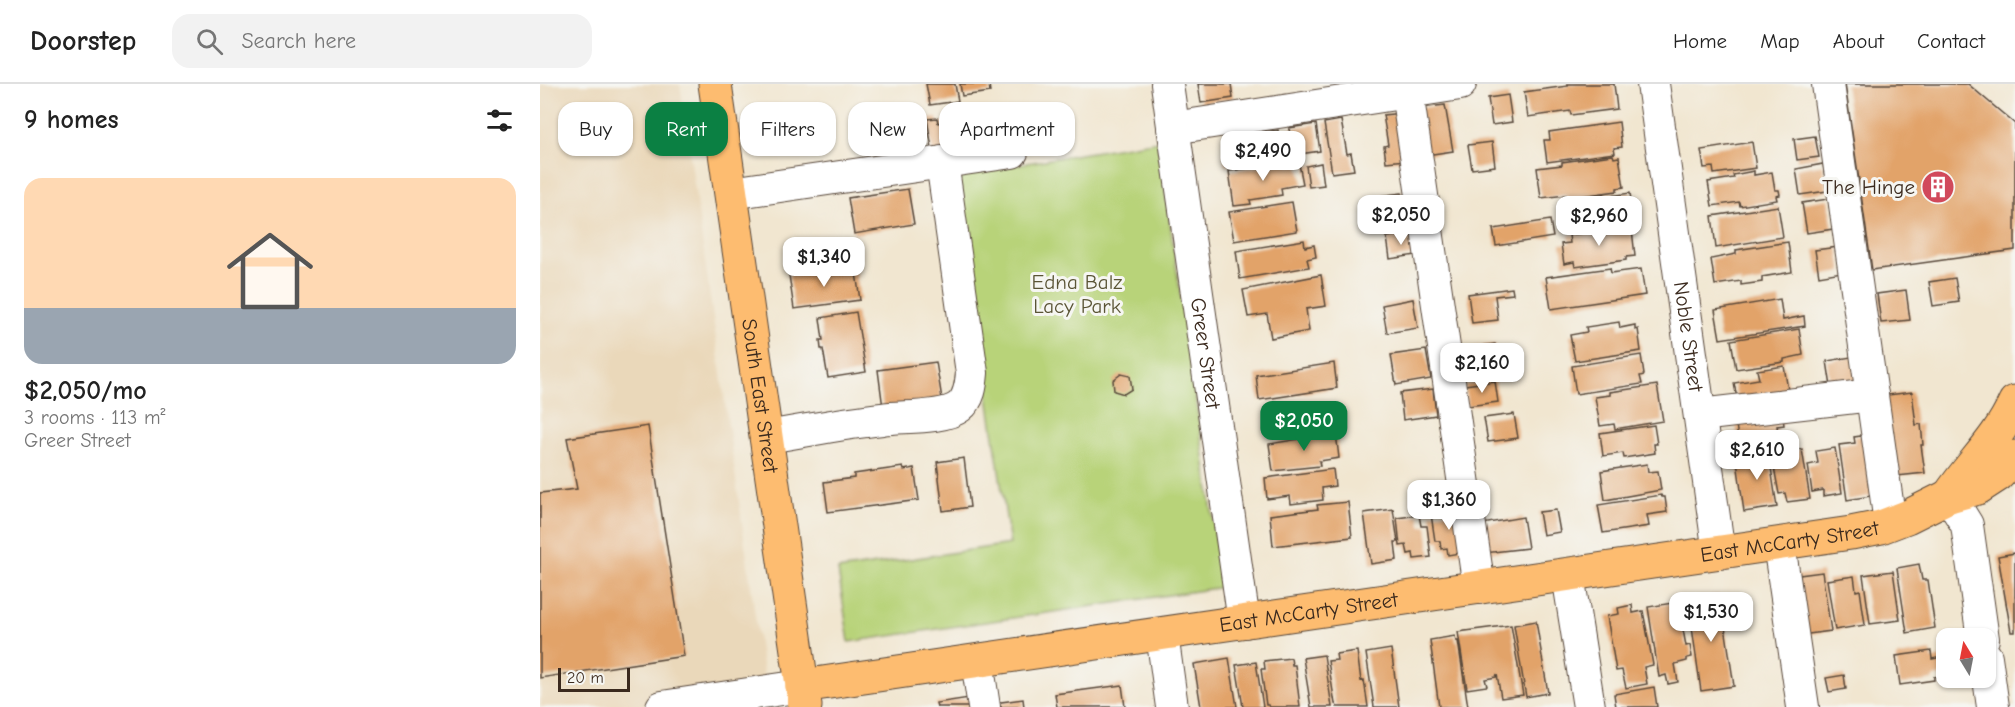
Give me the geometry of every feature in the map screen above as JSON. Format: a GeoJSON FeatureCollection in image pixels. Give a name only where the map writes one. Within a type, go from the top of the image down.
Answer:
{"type":"FeatureCollection","features":[{"type":"Feature","properties":{"kind":"main road","name":"South East Street"},"geometry":{"type":"LineString","coordinates":[[715,84],[804,696]]}},
{"type":"Feature","properties":{"kind":"main road"},"geometry":{"type":"LineString","coordinates":[[1950,496],[1962,477],[1991,444],[2015,402]]}},
{"type":"Feature","properties":{"kind":"main road","name":"East McCarty Street"},"geometry":{"type":"LineString","coordinates":[[804,696],[977,661],[1851,533],[1907,517],[1950,496],[1978,488],[1998,475],[2015,457]]}},
{"type":"Feature","properties":{"kind":"street","name":"Greer Street"},"geometry":{"type":"LineString","coordinates":[[1167,84],[1245,622]]}},
{"type":"Feature","properties":{"kind":"street"},"geometry":{"type":"LineString","coordinates":[[1173,128],[1460,84]]}},
{"type":"Feature","properties":{"kind":"street","name":"Noble Street"},"geometry":{"type":"LineString","coordinates":[[1653,84],[1719,553]]}},
{"type":"Feature","properties":{"kind":"street"},"geometry":{"type":"LineString","coordinates":[[1828,84],[1890,523]]}},
{"type":"Feature","properties":{"kind":"street"},"geometry":{"type":"LineString","coordinates":[[1407,92],[1479,588]]}},
{"type":"Feature","properties":{"kind":"street"},"geometry":{"type":"LineString","coordinates":[[731,193],[984,156]]}},
{"type":"Feature","properties":{"kind":"street"},"geometry":{"type":"LineString","coordinates":[[766,437],[883,418],[947,412],[959,407],[966,398],[972,373],[942,162]]}},
{"type":"Feature","properties":{"kind":"street"},"geometry":{"type":"LineString","coordinates":[[1700,415],[1872,395]]}},
{"type":"Feature","properties":{"kind":"street"},"geometry":{"type":"LineString","coordinates":[[1950,496],[1967,525],[1981,628]]}},
{"type":"Feature","properties":{"kind":"street"},"geometry":{"type":"LineString","coordinates":[[1779,544],[1803,707]]}},
{"type":"Feature","properties":{"kind":"street"},"geometry":{"type":"LineString","coordinates":[[1568,575],[1589,707]]}},
{"type":"Feature","properties":{"kind":"street"},"geometry":{"type":"LineString","coordinates":[[1162,634],[1172,707]]}},
{"type":"Feature","properties":{"kind":"street"},"geometry":{"type":"LineString","coordinates":[[977,661],[984,707]]}},
{"type":"Feature","properties":{"kind":"street"},"geometry":{"type":"LineString","coordinates":[[1990,688],[1993,707]]}},
{"type":"Feature","properties":{"kind":"street","name":"East McCarty Street"},"geometry":{"type":"LineString","coordinates":[[662,707],[804,696]]}},
{"type":"Feature","properties":{"kind":"shaded area"},"geometry":{"type":"Polygon","coordinates":[[[540,84],[680,84],[683,102],[645,102],[645,156],[690,156],[768,707],[540,707],[540,84]]]}},
{"type":"Feature","properties":{"kind":"green space","name":"Edna Balz Lacy Park"},"geometry":{"type":"Polygon","coordinates":[[[1158,141],[1223,587],[849,642],[838,570],[1010,544],[955,175],[1158,141]]]}},
{"type":"Feature","properties":{"kind":"building"},"geometry":{"type":"Polygon","coordinates":[[[926,84],[955,84],[958,101],[930,105],[926,84]]]}},
{"type":"Feature","properties":{"kind":"building"},"geometry":{"type":"Polygon","coordinates":[[[960,84],[989,84],[990,92],[962,96],[960,84]]]}},
{"type":"Feature","properties":{"kind":"building"},"geometry":{"type":"Polygon","coordinates":[[[1198,84],[1231,84],[1233,98],[1201,103],[1198,84]]]}},
{"type":"Feature","properties":{"kind":"building"},"geometry":{"type":"Polygon","coordinates":[[[1567,84],[1614,84],[1617,109],[1571,115],[1570,111],[1528,117],[1524,92],[1568,86],[1567,84]]]}},
{"type":"Feature","properties":{"kind":"building","name":"The Hinge"},"geometry":{"type":"Polygon","coordinates":[[[1845,84],[1968,84],[2015,124],[2015,250],[1872,270],[1845,84]]]}},
{"type":"Feature","properties":{"kind":"building"},"geometry":{"type":"Polygon","coordinates":[[[1508,95],[1512,122],[1492,125],[1488,98],[1508,95]]]}},
{"type":"Feature","properties":{"kind":"building"},"geometry":{"type":"Polygon","coordinates":[[[1445,105],[1453,151],[1426,155],[1420,108],[1445,105]]]}},
{"type":"Feature","properties":{"kind":"building"},"geometry":{"type":"Polygon","coordinates":[[[1402,113],[1406,160],[1386,162],[1384,146],[1388,145],[1383,115],[1402,113]]]}},
{"type":"Feature","properties":{"kind":"building"},"geometry":{"type":"Polygon","coordinates":[[[937,118],[939,123],[939,153],[933,154],[927,119],[937,118]]]}},
{"type":"Feature","properties":{"kind":"building"},"geometry":{"type":"Polygon","coordinates":[[[1341,120],[1347,154],[1351,153],[1354,170],[1332,173],[1324,123],[1341,120]]]}},
{"type":"Feature","properties":{"kind":"building"},"geometry":{"type":"Polygon","coordinates":[[[1619,122],[1622,147],[1614,148],[1615,153],[1547,162],[1544,140],[1550,140],[1549,132],[1619,122]]]}},
{"type":"Feature","properties":{"kind":"building"},"geometry":{"type":"Polygon","coordinates":[[[1316,124],[1320,151],[1293,155],[1289,128],[1316,124]]]}},
{"type":"Feature","properties":{"kind":"building"},"geometry":{"type":"Polygon","coordinates":[[[1278,130],[1282,158],[1225,165],[1224,155],[1229,155],[1226,138],[1278,130]]]}},
{"type":"Feature","properties":{"kind":"building"},"geometry":{"type":"Polygon","coordinates":[[[1815,136],[1819,157],[1797,160],[1794,139],[1815,136]]]}},
{"type":"Feature","properties":{"kind":"building"},"geometry":{"type":"Polygon","coordinates":[[[1492,142],[1495,166],[1472,169],[1468,145],[1492,142]]]}},
{"type":"Feature","properties":{"kind":"building"},"geometry":{"type":"Polygon","coordinates":[[[1752,142],[1756,168],[1714,174],[1713,167],[1704,168],[1701,150],[1752,142]]]}},
{"type":"Feature","properties":{"kind":"building"},"geometry":{"type":"Polygon","coordinates":[[[1613,155],[1614,158],[1619,157],[1624,187],[1617,188],[1617,191],[1567,198],[1566,195],[1541,198],[1537,168],[1613,155]]]}},
{"type":"Feature","properties":{"kind":"building"},"geometry":{"type":"Polygon","coordinates":[[[1288,162],[1289,166],[1299,164],[1303,184],[1281,188],[1282,195],[1250,200],[1251,204],[1234,206],[1229,171],[1288,162]]]}},
{"type":"Feature","properties":{"kind":"building"},"geometry":{"type":"Polygon","coordinates":[[[1321,163],[1324,185],[1309,187],[1306,166],[1321,163]]]}},
{"type":"Feature","properties":{"kind":"building"},"geometry":{"type":"Polygon","coordinates":[[[1823,164],[1827,191],[1800,195],[1796,169],[1823,164]]]}},
{"type":"Feature","properties":{"kind":"building"},"geometry":{"type":"Polygon","coordinates":[[[1754,171],[1754,175],[1772,172],[1775,190],[1779,190],[1780,195],[1776,196],[1777,200],[1740,206],[1739,202],[1712,206],[1708,182],[1734,178],[1733,175],[1754,171]]]}},
{"type":"Feature","properties":{"kind":"building"},"geometry":{"type":"Polygon","coordinates":[[[908,189],[914,224],[854,234],[848,198],[908,189]]]}},
{"type":"Feature","properties":{"kind":"building"},"geometry":{"type":"Polygon","coordinates":[[[1402,193],[1406,216],[1383,220],[1379,196],[1402,193]]]}},
{"type":"Feature","properties":{"kind":"building"},"geometry":{"type":"Polygon","coordinates":[[[1604,193],[1604,197],[1630,193],[1634,220],[1568,230],[1563,200],[1604,193]]]}},
{"type":"Feature","properties":{"kind":"building"},"geometry":{"type":"Polygon","coordinates":[[[1828,199],[1833,229],[1807,233],[1802,203],[1828,199]]]}},
{"type":"Feature","properties":{"kind":"building"},"geometry":{"type":"Polygon","coordinates":[[[1292,202],[1297,231],[1234,241],[1229,212],[1292,202]]]}},
{"type":"Feature","properties":{"kind":"building"},"geometry":{"type":"Polygon","coordinates":[[[1778,206],[1783,237],[1716,248],[1712,216],[1778,206]]]}},
{"type":"Feature","properties":{"kind":"building"},"geometry":{"type":"Polygon","coordinates":[[[1550,220],[1553,237],[1496,246],[1493,229],[1550,220]]]}},
{"type":"Feature","properties":{"kind":"building"},"geometry":{"type":"Polygon","coordinates":[[[1621,228],[1622,231],[1632,230],[1635,256],[1626,257],[1626,260],[1575,267],[1574,262],[1564,264],[1561,244],[1570,243],[1569,235],[1621,228]]]}},
{"type":"Feature","properties":{"kind":"building"},"geometry":{"type":"Polygon","coordinates":[[[1412,233],[1416,255],[1390,259],[1387,237],[1412,233]]]}},
{"type":"Feature","properties":{"kind":"building"},"geometry":{"type":"Polygon","coordinates":[[[1304,240],[1305,247],[1314,245],[1316,257],[1307,259],[1309,267],[1240,279],[1236,251],[1304,240]]]}},
{"type":"Feature","properties":{"kind":"building"},"geometry":{"type":"Polygon","coordinates":[[[1788,242],[1792,272],[1762,277],[1762,282],[1741,285],[1741,281],[1715,285],[1711,259],[1736,254],[1736,250],[1788,242]]]}},
{"type":"Feature","properties":{"kind":"building"},"geometry":{"type":"Polygon","coordinates":[[[1838,247],[1842,272],[1819,276],[1815,250],[1838,247]]]}},
{"type":"Feature","properties":{"kind":"building"},"geometry":{"type":"Polygon","coordinates":[[[855,266],[860,300],[794,309],[789,275],[855,266]]]}},
{"type":"Feature","properties":{"kind":"building"},"geometry":{"type":"Polygon","coordinates":[[[1610,268],[1611,273],[1641,269],[1645,295],[1551,309],[1546,277],[1610,268]]]}},
{"type":"Feature","properties":{"kind":"building"},"geometry":{"type":"Polygon","coordinates":[[[1321,275],[1326,306],[1306,309],[1309,331],[1271,338],[1267,314],[1248,317],[1243,290],[1321,275]]]}},
{"type":"Feature","properties":{"kind":"building"},"geometry":{"type":"Polygon","coordinates":[[[1955,278],[1959,302],[1933,306],[1929,282],[1955,278]]]}},
{"type":"Feature","properties":{"kind":"building"},"geometry":{"type":"Polygon","coordinates":[[[1512,288],[1513,294],[1495,296],[1498,320],[1472,323],[1468,294],[1512,288]]]}},
{"type":"Feature","properties":{"kind":"building"},"geometry":{"type":"Polygon","coordinates":[[[1906,290],[1910,320],[1881,323],[1877,294],[1906,290]]]}},
{"type":"Feature","properties":{"kind":"building"},"geometry":{"type":"Polygon","coordinates":[[[1413,299],[1418,328],[1387,333],[1382,305],[1413,299]]]}},
{"type":"Feature","properties":{"kind":"building"},"geometry":{"type":"Polygon","coordinates":[[[1780,299],[1783,320],[1804,316],[1805,326],[1720,339],[1715,310],[1780,299]]]}},
{"type":"Feature","properties":{"kind":"building"},"geometry":{"type":"Polygon","coordinates":[[[856,312],[866,372],[828,378],[823,349],[821,349],[820,340],[823,340],[820,318],[856,312]]]}},
{"type":"Feature","properties":{"kind":"building"},"geometry":{"type":"Polygon","coordinates":[[[1619,322],[1620,328],[1635,325],[1635,330],[1638,329],[1641,351],[1575,361],[1570,335],[1587,332],[1586,327],[1619,322]]]}},
{"type":"Feature","properties":{"kind":"building"},"geometry":{"type":"Polygon","coordinates":[[[1799,329],[1803,355],[1784,359],[1784,362],[1736,369],[1731,340],[1799,329]]]}},
{"type":"Feature","properties":{"kind":"building"},"geometry":{"type":"Polygon","coordinates":[[[1495,344],[1499,371],[1463,377],[1459,349],[1495,344]]]}},
{"type":"Feature","properties":{"kind":"building"},"geometry":{"type":"Polygon","coordinates":[[[1426,350],[1431,379],[1396,385],[1391,355],[1426,350]]]}},
{"type":"Feature","properties":{"kind":"building"},"geometry":{"type":"Polygon","coordinates":[[[1641,355],[1644,375],[1640,376],[1642,384],[1576,394],[1572,366],[1641,355]]]}},
{"type":"Feature","properties":{"kind":"building"},"geometry":{"type":"Polygon","coordinates":[[[1857,356],[1861,389],[1832,393],[1827,361],[1857,356]]]}},
{"type":"Feature","properties":{"kind":"building"},"geometry":{"type":"Polygon","coordinates":[[[936,362],[942,399],[883,408],[878,370],[936,362]]]}},
{"type":"Feature","properties":{"kind":"building"},"geometry":{"type":"Polygon","coordinates":[[[1334,363],[1337,388],[1259,400],[1256,375],[1334,363]]]}},
{"type":"Feature","properties":{"kind":"building"},"geometry":{"type":"Polygon","coordinates":[[[1784,366],[1789,396],[1738,404],[1734,383],[1759,379],[1757,370],[1784,366]]]}},
{"type":"Feature","properties":{"kind":"building"},"geometry":{"type":"Polygon","coordinates":[[[1121,374],[1130,376],[1132,389],[1124,394],[1114,391],[1113,380],[1121,374]]]}},
{"type":"Feature","properties":{"kind":"building"},"geometry":{"type":"Polygon","coordinates":[[[1495,381],[1498,402],[1468,406],[1465,385],[1495,381]]]}},
{"type":"Feature","properties":{"kind":"building"},"geometry":{"type":"Polygon","coordinates":[[[1657,385],[1663,421],[1615,429],[1614,424],[1600,426],[1595,397],[1610,395],[1610,392],[1657,385]]]}},
{"type":"Feature","properties":{"kind":"building"},"geometry":{"type":"Polygon","coordinates":[[[1433,389],[1436,415],[1403,420],[1400,393],[1433,389]]]}},
{"type":"Feature","properties":{"kind":"building"},"geometry":{"type":"Polygon","coordinates":[[[1912,392],[1916,425],[1921,424],[1925,473],[1897,476],[1880,396],[1912,392]]]}},
{"type":"Feature","properties":{"kind":"building"},"geometry":{"type":"Polygon","coordinates":[[[1782,410],[1784,425],[1777,426],[1779,440],[1739,446],[1735,417],[1782,410]]]}},
{"type":"Feature","properties":{"kind":"building"},"geometry":{"type":"Polygon","coordinates":[[[1514,414],[1518,438],[1488,442],[1484,418],[1514,414]]]}},
{"type":"Feature","properties":{"kind":"building"},"geometry":{"type":"Polygon","coordinates":[[[1654,425],[1657,444],[1654,444],[1655,453],[1624,458],[1623,453],[1603,456],[1600,433],[1654,425]]]}},
{"type":"Feature","properties":{"kind":"building"},"geometry":{"type":"Polygon","coordinates":[[[648,426],[684,656],[540,678],[540,493],[577,489],[567,438],[648,426]]]}},
{"type":"Feature","properties":{"kind":"building"},"geometry":{"type":"Polygon","coordinates":[[[1336,433],[1339,458],[1319,461],[1320,466],[1273,471],[1269,444],[1336,433]]]}},
{"type":"Feature","properties":{"kind":"building"},"geometry":{"type":"Polygon","coordinates":[[[1868,435],[1877,495],[1847,500],[1839,445],[1855,443],[1854,437],[1868,435]]]}},
{"type":"Feature","properties":{"kind":"building"},"geometry":{"type":"Polygon","coordinates":[[[1768,448],[1777,507],[1744,512],[1737,461],[1747,459],[1746,451],[1768,448]]]}},
{"type":"Feature","properties":{"kind":"building"},"geometry":{"type":"Polygon","coordinates":[[[1835,448],[1842,493],[1823,496],[1823,490],[1812,492],[1808,465],[1818,463],[1816,451],[1835,448]]]}},
{"type":"Feature","properties":{"kind":"building"},"geometry":{"type":"Polygon","coordinates":[[[1802,449],[1810,499],[1787,502],[1785,493],[1779,494],[1774,467],[1786,466],[1784,452],[1802,449]]]}},
{"type":"Feature","properties":{"kind":"building"},"geometry":{"type":"Polygon","coordinates":[[[964,458],[970,507],[943,511],[937,462],[964,458]]]}},
{"type":"Feature","properties":{"kind":"building"},"geometry":{"type":"Polygon","coordinates":[[[1647,464],[1648,472],[1658,471],[1661,490],[1605,500],[1601,471],[1647,464]]]}},
{"type":"Feature","properties":{"kind":"building"},"geometry":{"type":"Polygon","coordinates":[[[903,467],[904,470],[914,468],[919,500],[828,512],[824,482],[854,478],[854,474],[903,467]]]}},
{"type":"Feature","properties":{"kind":"building"},"geometry":{"type":"Polygon","coordinates":[[[1333,469],[1335,486],[1322,488],[1323,500],[1291,504],[1290,496],[1267,499],[1265,478],[1333,469]]]}},
{"type":"Feature","properties":{"kind":"building"},"geometry":{"type":"Polygon","coordinates":[[[1661,495],[1665,497],[1667,512],[1647,515],[1649,526],[1603,533],[1598,505],[1661,495]]]}},
{"type":"Feature","properties":{"kind":"building"},"geometry":{"type":"Polygon","coordinates":[[[1348,502],[1352,537],[1273,546],[1270,515],[1318,509],[1317,505],[1348,502]]]}},
{"type":"Feature","properties":{"kind":"building"},"geometry":{"type":"Polygon","coordinates":[[[1393,509],[1398,542],[1395,542],[1397,560],[1371,564],[1364,513],[1393,509]]]}},
{"type":"Feature","properties":{"kind":"building"},"geometry":{"type":"Polygon","coordinates":[[[1460,510],[1466,552],[1448,555],[1447,548],[1441,549],[1440,541],[1435,541],[1431,514],[1460,510]]]}},
{"type":"Feature","properties":{"kind":"building"},"geometry":{"type":"Polygon","coordinates":[[[1556,510],[1560,532],[1543,535],[1539,512],[1556,510]]]}},
{"type":"Feature","properties":{"kind":"building"},"geometry":{"type":"Polygon","coordinates":[[[1419,515],[1421,526],[1427,526],[1431,557],[1414,559],[1413,553],[1408,554],[1406,545],[1400,546],[1397,518],[1419,515]]]}},
{"type":"Feature","properties":{"kind":"building"},"geometry":{"type":"Polygon","coordinates":[[[1523,517],[1528,548],[1484,553],[1476,525],[1523,517]]]}},
{"type":"Feature","properties":{"kind":"building"},"geometry":{"type":"Polygon","coordinates":[[[2015,553],[2015,632],[2011,632],[1998,556],[2015,553]]]}},
{"type":"Feature","properties":{"kind":"building"},"geometry":{"type":"Polygon","coordinates":[[[1919,564],[1922,580],[1928,580],[1935,628],[1907,633],[1897,568],[1919,564]]]}},
{"type":"Feature","properties":{"kind":"building"},"geometry":{"type":"Polygon","coordinates":[[[1893,571],[1900,620],[1870,624],[1863,575],[1893,571]]]}},
{"type":"Feature","properties":{"kind":"building"},"geometry":{"type":"Polygon","coordinates":[[[1822,572],[1831,631],[1801,635],[1792,576],[1822,572]]]}},
{"type":"Feature","properties":{"kind":"building"},"geometry":{"type":"Polygon","coordinates":[[[1854,576],[1856,591],[1860,590],[1865,625],[1835,630],[1827,580],[1854,576]]]}},
{"type":"Feature","properties":{"kind":"building"},"geometry":{"type":"Polygon","coordinates":[[[1718,595],[1721,600],[1734,686],[1701,691],[1689,606],[1691,606],[1690,599],[1718,595]]]}},
{"type":"Feature","properties":{"kind":"building"},"geometry":{"type":"Polygon","coordinates":[[[1678,602],[1686,646],[1690,645],[1692,657],[1675,664],[1678,682],[1668,684],[1666,675],[1659,677],[1648,607],[1678,602]]]}},
{"type":"Feature","properties":{"kind":"building"},"geometry":{"type":"Polygon","coordinates":[[[1632,605],[1633,613],[1643,611],[1653,665],[1644,667],[1647,684],[1626,688],[1622,670],[1616,671],[1607,616],[1619,614],[1618,608],[1632,605]]]}},
{"type":"Feature","properties":{"kind":"building"},"geometry":{"type":"Polygon","coordinates":[[[1536,621],[1548,693],[1526,697],[1514,625],[1536,621]]]}},
{"type":"Feature","properties":{"kind":"building"},"geometry":{"type":"Polygon","coordinates":[[[1511,625],[1523,695],[1501,698],[1497,674],[1496,677],[1485,679],[1487,686],[1467,689],[1458,632],[1511,625]]]}},
{"type":"Feature","properties":{"kind":"building"},"geometry":{"type":"Polygon","coordinates":[[[1455,636],[1458,641],[1468,707],[1439,707],[1430,640],[1455,636]]]}},
{"type":"Feature","properties":{"kind":"building"},"geometry":{"type":"Polygon","coordinates":[[[1391,649],[1399,707],[1374,707],[1366,653],[1391,649]]]}},
{"type":"Feature","properties":{"kind":"building"},"geometry":{"type":"Polygon","coordinates":[[[1357,651],[1361,681],[1364,680],[1368,707],[1337,707],[1328,661],[1337,660],[1336,654],[1357,651]]]}},
{"type":"Feature","properties":{"kind":"building"},"geometry":{"type":"Polygon","coordinates":[[[1931,651],[1932,659],[1936,658],[1936,677],[1934,680],[1900,685],[1896,656],[1931,651]]]}},
{"type":"Feature","properties":{"kind":"building"},"geometry":{"type":"Polygon","coordinates":[[[1324,655],[1332,707],[1311,707],[1303,658],[1324,655]]]}},
{"type":"Feature","properties":{"kind":"building"},"geometry":{"type":"Polygon","coordinates":[[[1229,658],[1237,707],[1201,707],[1194,664],[1229,658]]]}},
{"type":"Feature","properties":{"kind":"building"},"geometry":{"type":"Polygon","coordinates":[[[1291,658],[1292,665],[1295,665],[1300,707],[1269,707],[1266,705],[1261,669],[1265,669],[1264,661],[1291,658]]]}},
{"type":"Feature","properties":{"kind":"building"},"geometry":{"type":"Polygon","coordinates":[[[1256,662],[1263,707],[1243,707],[1236,665],[1256,662]]]}},
{"type":"Feature","properties":{"kind":"building"},"geometry":{"type":"Polygon","coordinates":[[[1844,675],[1846,689],[1829,692],[1826,678],[1844,675]]]}},
{"type":"Feature","properties":{"kind":"building"},"geometry":{"type":"Polygon","coordinates":[[[1122,685],[1125,707],[1057,707],[1055,694],[1122,685]]]}},
{"type":"Feature","properties":{"kind":"building"},"geometry":{"type":"Polygon","coordinates":[[[1654,687],[1657,707],[1616,707],[1614,694],[1654,687]]]}},
{"type":"Feature","properties":{"kind":"building"},"geometry":{"type":"Polygon","coordinates":[[[969,698],[971,707],[937,707],[936,703],[969,698]]]}},
{"type":"Feature","properties":{"kind":"building"},"geometry":{"type":"Polygon","coordinates":[[[1023,699],[1024,707],[995,707],[994,703],[1023,699]]]}},
{"type":"Feature","properties":{"kind":"place","name":"The Hinge"},"geometry":{"type":"Point","coordinates":[1938,187]}}]}
